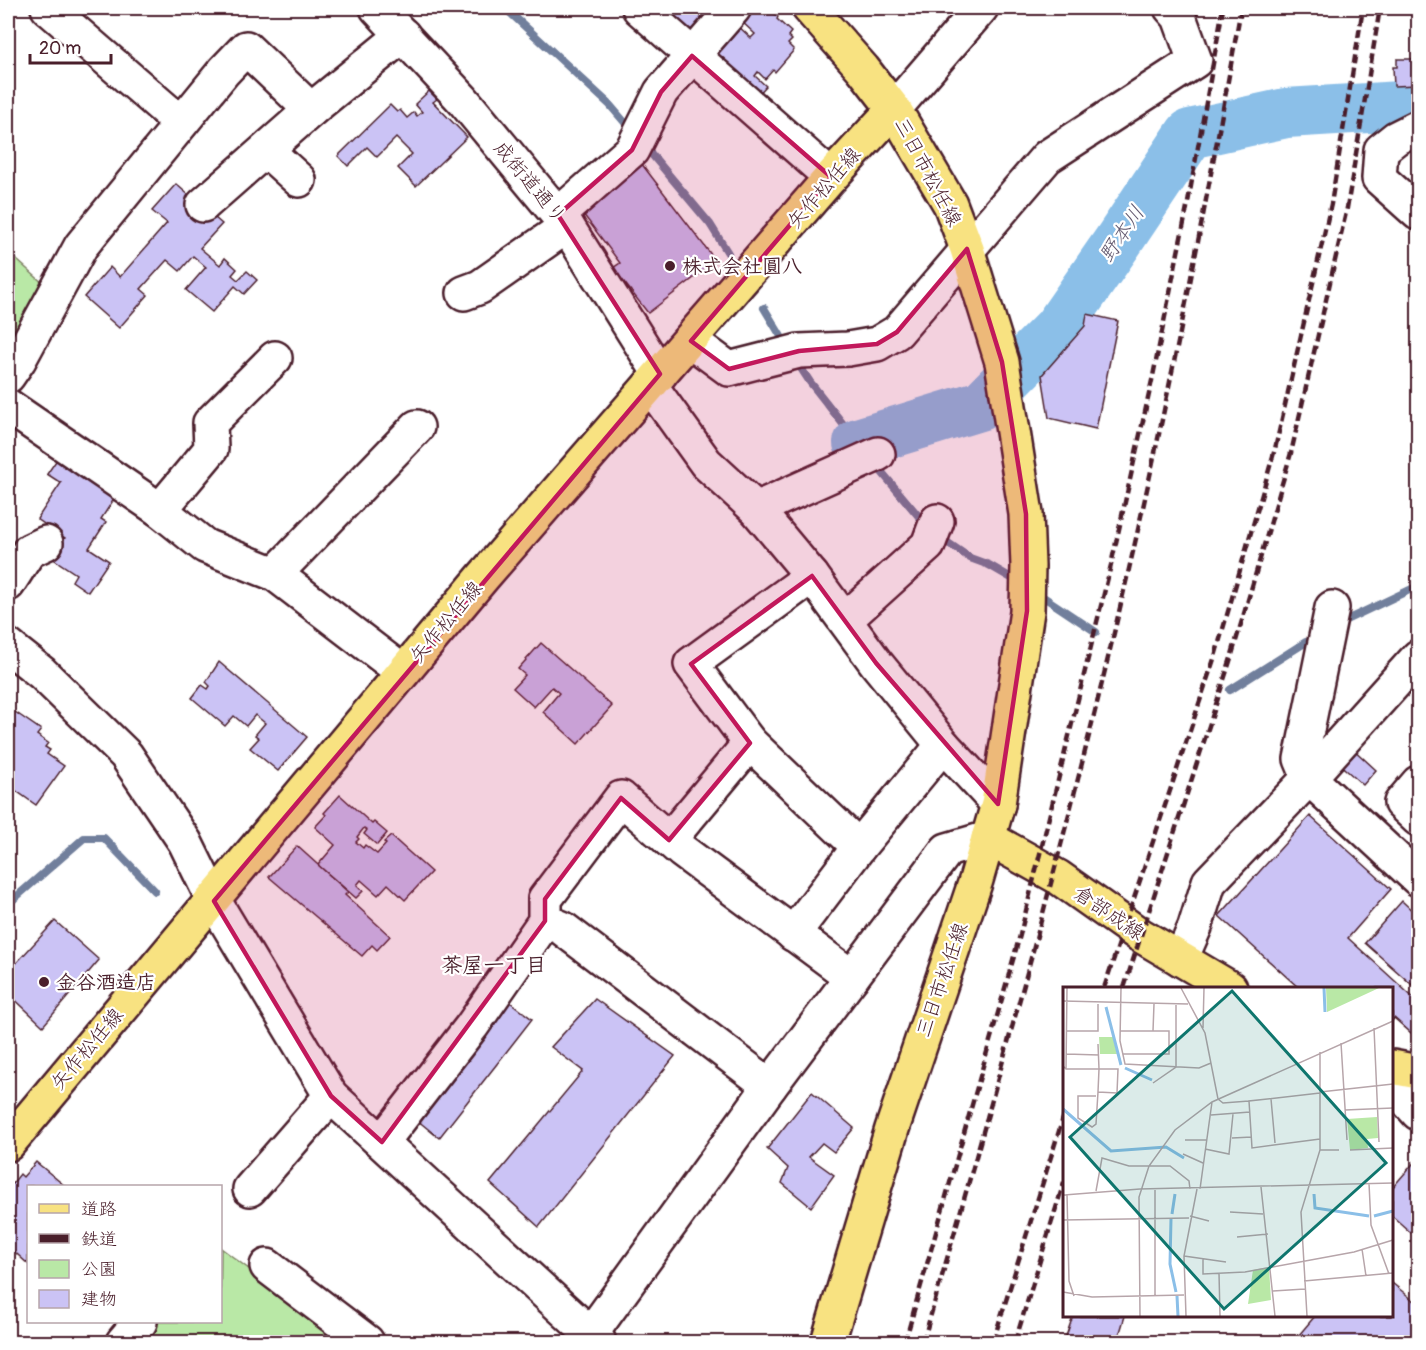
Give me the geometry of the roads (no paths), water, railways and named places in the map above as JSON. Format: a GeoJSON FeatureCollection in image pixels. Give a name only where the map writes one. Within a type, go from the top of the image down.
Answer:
{"type":"FeatureCollection","features":[{"type":"Feature","properties":{"kind":"main road","name":"三日市松任線"},"geometry":{"type":"LineString","coordinates":[[808,8],[863,69],[894,109],[951,204],[1002,362],[1026,514],[1028,566],[1028,611],[998,804],[976,880],[892,1129],[828,1342]]}},
{"type":"Feature","properties":{"kind":"main road","name":"矢作松任線"},"geometry":{"type":"LineString","coordinates":[[8,1144],[214,901],[403,672],[831,177],[894,109]]}},
{"type":"Feature","properties":{"kind":"main road","name":"倉部成線"},"geometry":{"type":"LineString","coordinates":[[988,838],[1058,878],[1140,935],[1228,987]]}},
{"type":"Feature","properties":{"kind":"main road"},"geometry":{"type":"LineString","coordinates":[[1393,1067],[1419,1072]]}},
{"type":"Feature","properties":{"kind":"street"},"geometry":{"type":"LineString","coordinates":[[48,8],[181,123]]}},
{"type":"Feature","properties":{"kind":"street","name":"成街道通り"},"geometry":{"type":"LineString","coordinates":[[377,8],[463,100],[563,220],[655,380],[706,463],[756,509],[812,576],[876,663],[943,745],[998,804]]}},
{"type":"Feature","properties":{"kind":"street"},"geometry":{"type":"LineString","coordinates":[[639,8],[831,177]]}},
{"type":"Feature","properties":{"kind":"street"},"geometry":{"type":"LineString","coordinates":[[464,293],[480,287],[563,220],[638,140],[661,92],[734,8]]}},
{"type":"Feature","properties":{"kind":"street"},"geometry":{"type":"LineString","coordinates":[[894,109],[981,8]]}},
{"type":"Feature","properties":{"kind":"street"},"geometry":{"type":"LineString","coordinates":[[691,341],[729,369],[790,353],[848,349],[877,344],[897,332],[1047,157],[1195,61],[1179,17],[1171,8]]}},
{"type":"Feature","properties":{"kind":"street"},"geometry":{"type":"LineString","coordinates":[[203,205],[311,110],[403,35]]}},
{"type":"Feature","properties":{"kind":"street"},"geometry":{"type":"LineString","coordinates":[[8,376],[81,246],[224,71],[246,48],[311,110]]}},
{"type":"Feature","properties":{"kind":"street"},"geometry":{"type":"LineString","coordinates":[[1419,128],[1396,138],[1381,150],[1379,178],[1419,213]]}},
{"type":"Feature","properties":{"kind":"street"},"geometry":{"type":"LineString","coordinates":[[266,150],[299,180]]}},
{"type":"Feature","properties":{"kind":"street"},"geometry":{"type":"LineString","coordinates":[[160,510],[211,449],[210,423],[275,358]]}},
{"type":"Feature","properties":{"kind":"street"},"geometry":{"type":"LineString","coordinates":[[8,406],[160,510],[205,546],[274,574],[403,672]]}},
{"type":"Feature","properties":{"kind":"street"},"geometry":{"type":"LineString","coordinates":[[274,574],[417,427]]}},
{"type":"Feature","properties":{"kind":"street"},"geometry":{"type":"LineString","coordinates":[[756,509],[870,458]]}},
{"type":"Feature","properties":{"kind":"street"},"geometry":{"type":"LineString","coordinates":[[845,620],[933,533]]}},
{"type":"Feature","properties":{"kind":"street"},"geometry":{"type":"LineString","coordinates":[[8,584],[29,551],[46,543]]}},
{"type":"Feature","properties":{"kind":"street"},"geometry":{"type":"LineString","coordinates":[[812,576],[691,664],[750,743],[859,847]]}},
{"type":"Feature","properties":{"kind":"street"},"geometry":{"type":"LineString","coordinates":[[1332,608],[1301,759],[1309,778],[1419,879]]}},
{"type":"Feature","properties":{"kind":"street"},"geometry":{"type":"LineString","coordinates":[[8,646],[42,673],[126,755],[185,842],[214,901],[331,1096],[596,1340],[770,1086],[947,850],[988,838]]}},
{"type":"Feature","properties":{"kind":"street"},"geometry":{"type":"LineString","coordinates":[[1181,959],[1195,927],[1209,882],[1309,778],[1419,657]]}},
{"type":"Feature","properties":{"kind":"street"},"geometry":{"type":"LineString","coordinates":[[669,840],[750,743]]}},
{"type":"Feature","properties":{"kind":"street"},"geometry":{"type":"LineString","coordinates":[[793,934],[859,847],[943,745]]}},
{"type":"Feature","properties":{"kind":"street"},"geometry":{"type":"LineString","coordinates":[[1419,783],[1401,803],[1419,819]]}},
{"type":"Feature","properties":{"kind":"street"},"geometry":{"type":"LineString","coordinates":[[382,1142],[472,1026],[545,921],[545,899],[621,798],[669,840],[852,977]]}},
{"type":"Feature","properties":{"kind":"street"},"geometry":{"type":"LineString","coordinates":[[545,921],[562,928],[770,1086]]}},
{"type":"Feature","properties":{"kind":"street"},"geometry":{"type":"LineString","coordinates":[[1393,1085],[1419,1113]]}},
{"type":"Feature","properties":{"kind":"street"},"geometry":{"type":"LineString","coordinates":[[250,1189],[331,1096]]}},
{"type":"Feature","properties":{"kind":"street"},"geometry":{"type":"LineString","coordinates":[[267,1266],[367,1342]]}},
{"type":"Feature","properties":{"kind":"street"},"geometry":{"type":"LineString","coordinates":[[123,1342],[139,1323]]}},
{"type":"Feature","properties":{"kind":"waterway"},"geometry":{"type":"LineString","coordinates":[[505,8],[609,104],[633,132]]}},
{"type":"Feature","properties":{"kind":"waterway","name":"野本川"},"geometry":{"type":"LineString","coordinates":[[858,443],[982,405],[1058,328],[1190,134],[1286,113],[1418,105]]}},
{"type":"Feature","properties":{"kind":"waterway"},"geometry":{"type":"LineString","coordinates":[[643,144],[710,224],[728,253]]}},
{"type":"Feature","properties":{"kind":"waterway"},"geometry":{"type":"LineString","coordinates":[[764,308],[788,348]]}},
{"type":"Feature","properties":{"kind":"waterway"},"geometry":{"type":"LineString","coordinates":[[795,359],[810,382],[865,452]]}},
{"type":"Feature","properties":{"kind":"waterway"},"geometry":{"type":"LineString","coordinates":[[875,464],[926,525]]}},
{"type":"Feature","properties":{"kind":"waterway"},"geometry":{"type":"LineString","coordinates":[[938,536],[970,558],[989,565],[1020,583]]}},
{"type":"Feature","properties":{"kind":"waterway"},"geometry":{"type":"LineString","coordinates":[[1344,621],[1418,586]]}},
{"type":"Feature","properties":{"kind":"waterway"},"geometry":{"type":"LineString","coordinates":[[1036,592],[1096,632]]}},
{"type":"Feature","properties":{"kind":"waterway"},"geometry":{"type":"LineString","coordinates":[[1230,690],[1306,642]]}},
{"type":"Feature","properties":{"kind":"waterway"},"geometry":{"type":"LineString","coordinates":[[8,904],[84,838],[104,838],[155,891]]}},
{"type":"Feature","properties":{"kind":"railway"},"geometry":{"type":"LineString","coordinates":[[905,1342],[1020,935],[1111,565],[1187,208],[1223,8]]}},
{"type":"Feature","properties":{"kind":"railway"},"geometry":{"type":"LineString","coordinates":[[923,1342],[1031,957],[1106,666],[1175,359],[1241,8]]}},
{"type":"Feature","properties":{"kind":"railway"},"geometry":{"type":"LineString","coordinates":[[1104,987],[1216,653],[1275,449],[1331,204],[1363,8]]}},
{"type":"Feature","properties":{"kind":"railway"},"geometry":{"type":"LineString","coordinates":[[1124,987],[1231,658],[1291,453],[1347,208],[1380,8]]}},
{"type":"Feature","properties":{"kind":"railway"},"geometry":{"type":"LineString","coordinates":[[993,1342],[1063,1118]]}},
{"type":"Feature","properties":{"kind":"railway"},"geometry":{"type":"LineString","coordinates":[[1015,1342],[1063,1185]]}},
{"type":"Feature","properties":{"kind":"place","name":"株式会社圓八"},"geometry":{"type":"Point","coordinates":[670,266]}},
{"type":"Feature","properties":{"kind":"place","name":"金谷酒造店"},"geometry":{"type":"Point","coordinates":[44,982]}},
{"type":"Feature","properties":{"kind":"district","name":"茶屋一丁目"},"geometry":{"type":"Point","coordinates":[494,965]}}]}
